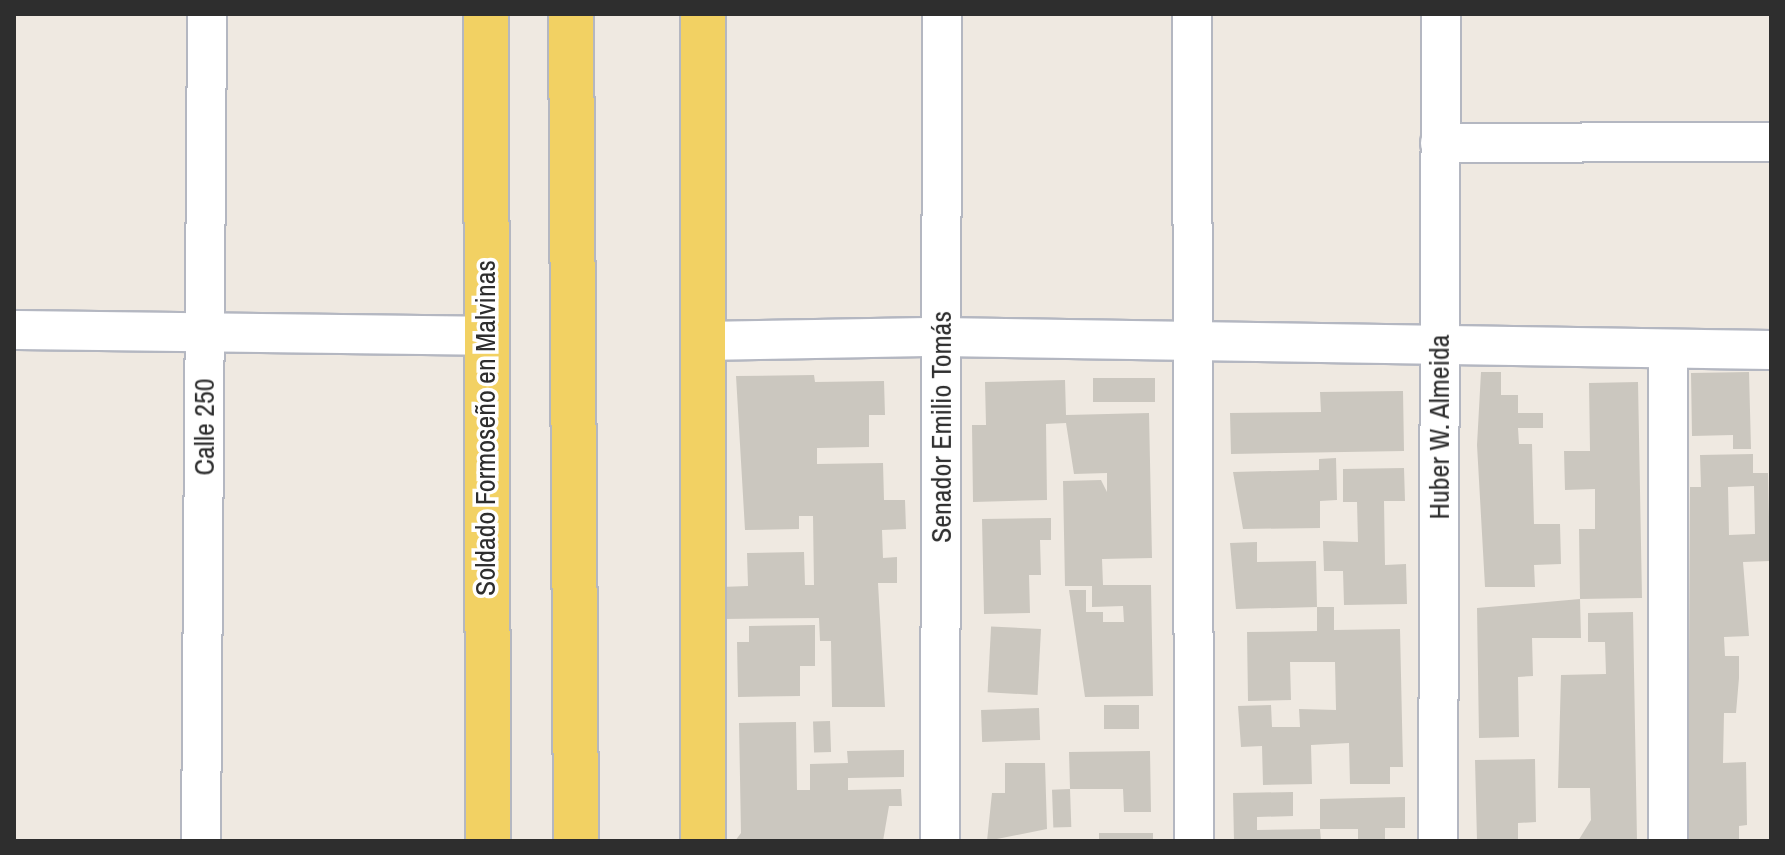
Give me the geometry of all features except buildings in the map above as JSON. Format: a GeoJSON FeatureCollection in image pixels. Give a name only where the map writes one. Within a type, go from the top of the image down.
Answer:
{"type":"FeatureCollection","features":[{"type":"Feature","properties":{"kind":"main road","name":"Soldado Formoseño en Malvinas"},"geometry":{"type":"LineString","coordinates":[[486,14],[484,336],[488,841]]}},
{"type":"Feature","properties":{"kind":"main road"},"geometry":{"type":"LineString","coordinates":[[571,14],[576,841]]}},
{"type":"Feature","properties":{"kind":"main road"},"geometry":{"type":"LineString","coordinates":[[703,14],[703,841]]}},
{"type":"Feature","properties":{"kind":"street","name":"Calle 250"},"geometry":{"type":"LineString","coordinates":[[201,841],[207,14]]}},
{"type":"Feature","properties":{"kind":"street","name":"Senador Emilio Tomás"},"geometry":{"type":"LineString","coordinates":[[940,841],[942,14]]}},
{"type":"Feature","properties":{"kind":"street"},"geometry":{"type":"LineString","coordinates":[[1192,14],[1194,841]]}},
{"type":"Feature","properties":{"kind":"street","name":"Huber W. Almeida"},"geometry":{"type":"LineString","coordinates":[[1438,841],[1441,14]]}},
{"type":"Feature","properties":{"kind":"street"},"geometry":{"type":"LineString","coordinates":[[1440,143],[1771,142]]}},
{"type":"Feature","properties":{"kind":"street"},"geometry":{"type":"LineString","coordinates":[[14,330],[205,327],[484,336]]}},
{"type":"Feature","properties":{"kind":"street"},"geometry":{"type":"LineString","coordinates":[[703,341],[941,337],[1439,349],[1771,350]]}},
{"type":"Feature","properties":{"kind":"street"},"geometry":{"type":"LineString","coordinates":[[1668,350],[1668,841]]}}]}
